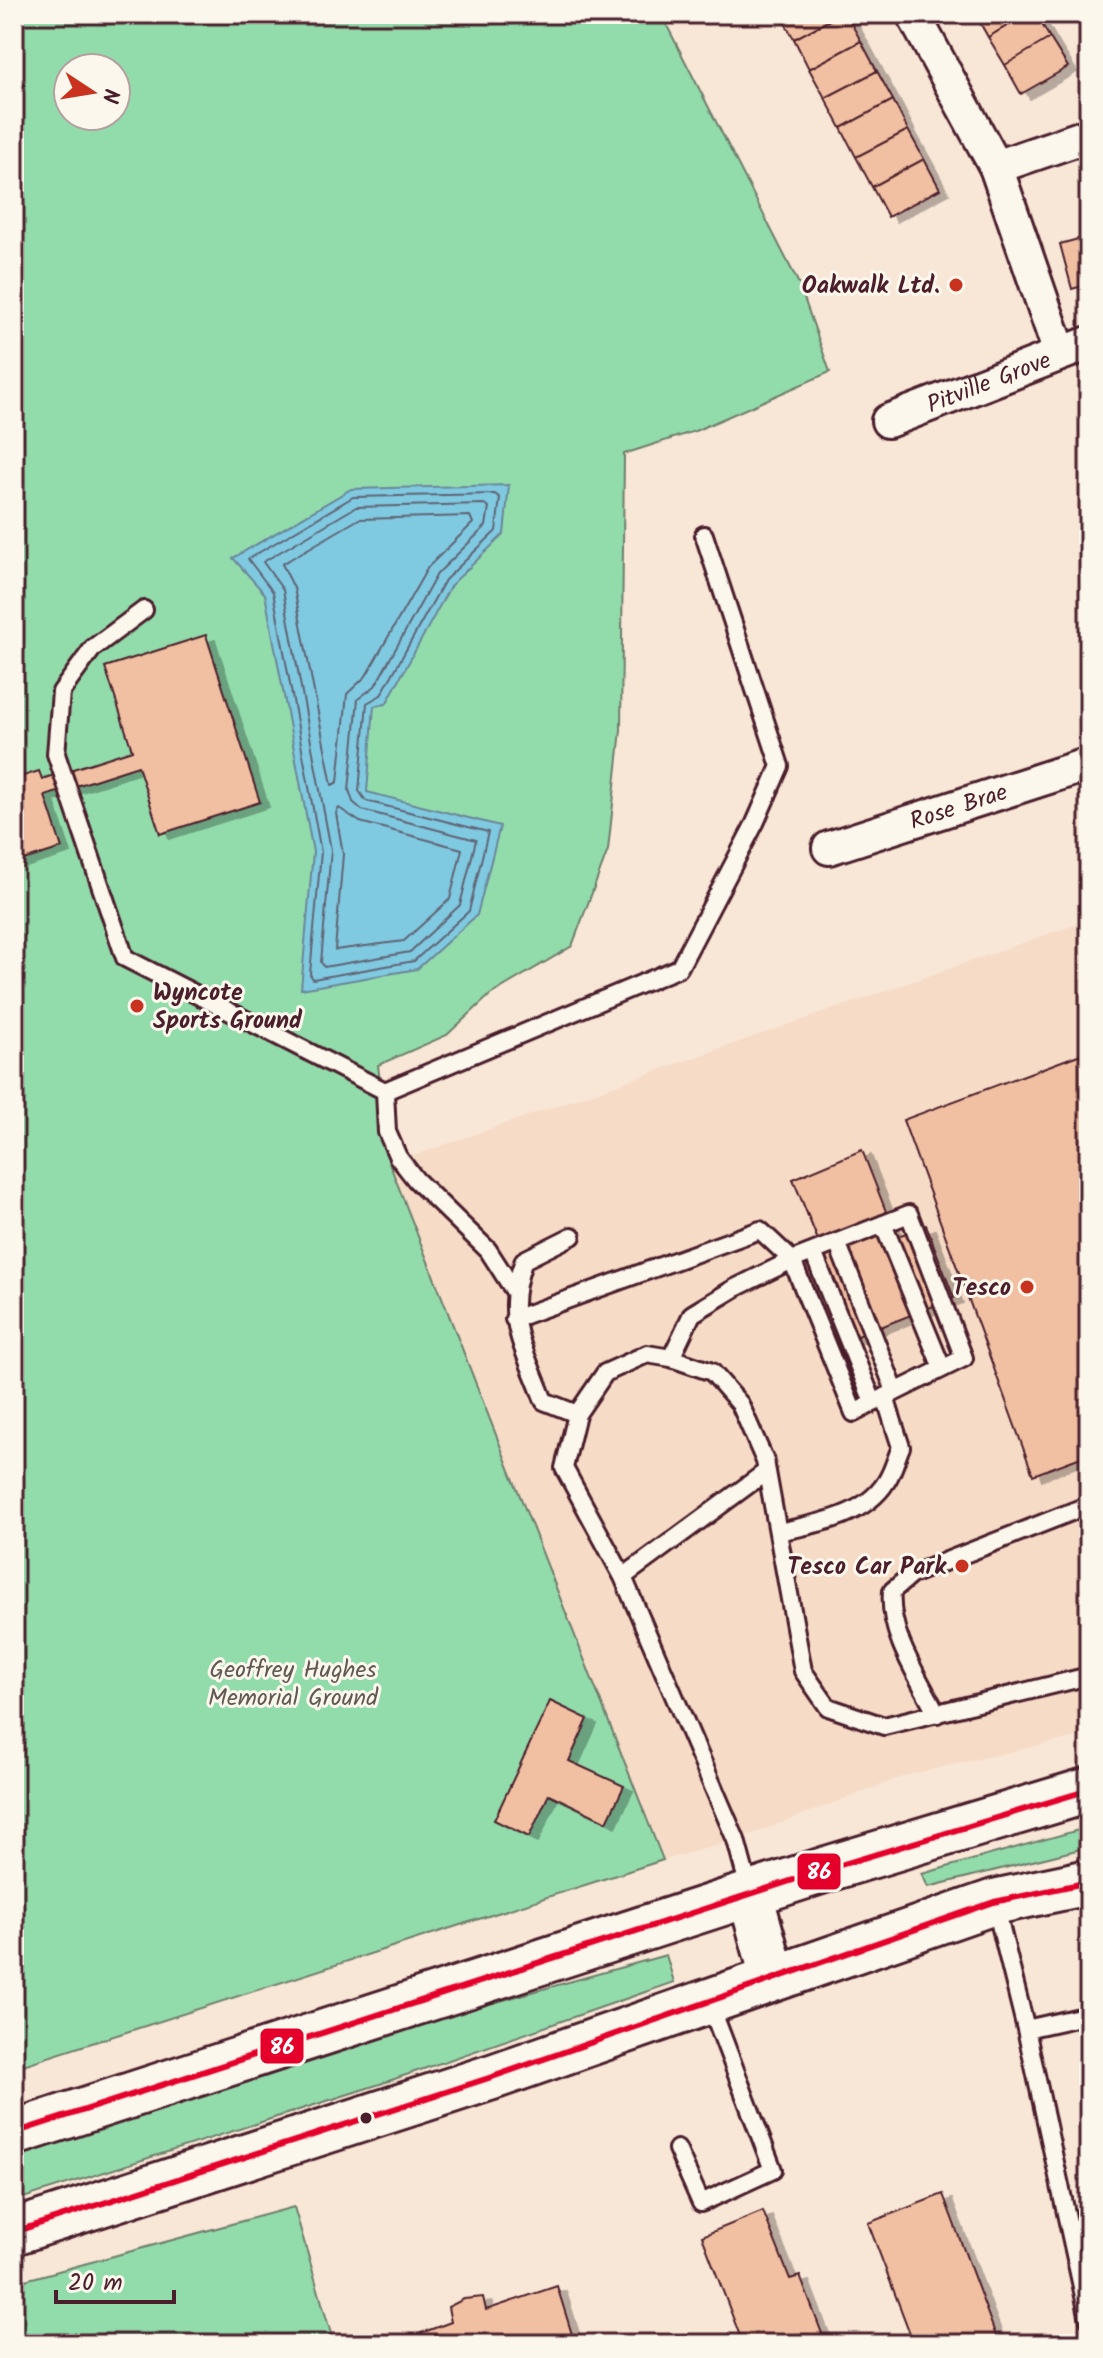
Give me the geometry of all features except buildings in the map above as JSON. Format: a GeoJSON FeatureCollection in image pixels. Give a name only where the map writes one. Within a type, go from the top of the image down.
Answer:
{"type":"FeatureCollection","features":[{"type":"Feature","properties":{"kind":"main road"},"geometry":{"type":"LineString","coordinates":[[14,2133],[750,1894],[1089,1790]]}},
{"type":"Feature","properties":{"kind":"main road"},"geometry":{"type":"LineString","coordinates":[[14,2232],[495,2076],[708,1999],[994,1902],[1089,1882]]}},
{"type":"Feature","properties":{"kind":"main road"},"geometry":{"type":"LineString","coordinates":[[750,1894],[773,1977]]}},
{"type":"Feature","properties":{"kind":"street"},"geometry":{"type":"LineString","coordinates":[[913,14],[996,167],[1075,348]]}},
{"type":"Feature","properties":{"kind":"street"},"geometry":{"type":"LineString","coordinates":[[996,167],[1089,135]]}},
{"type":"Feature","properties":{"kind":"street","name":"Pitville Grove"},"geometry":{"type":"LineString","coordinates":[[888,421],[1075,348]]}},
{"type":"Feature","properties":{"kind":"street","name":"Rose Brae"},"geometry":{"type":"LineString","coordinates":[[829,848],[1089,764]]}},
{"type":"Feature","properties":{"kind":"lane"},"geometry":{"type":"LineString","coordinates":[[144,610],[93,648],[61,692],[56,754],[125,958],[385,1091],[679,968],[755,823],[780,766],[704,535]]}},
{"type":"Feature","properties":{"kind":"lane"},"geometry":{"type":"LineString","coordinates":[[385,1091],[387,1132],[398,1157],[416,1180],[488,1250],[513,1289]]}},
{"type":"Feature","properties":{"kind":"lane"},"geometry":{"type":"LineString","coordinates":[[514,1319],[760,1230],[792,1260],[854,1413],[964,1358],[909,1214],[792,1260],[692,1314],[671,1358]]}},
{"type":"Feature","properties":{"kind":"lane"},"geometry":{"type":"LineString","coordinates":[[883,1224],[942,1368]]}},
{"type":"Feature","properties":{"kind":"lane"},"geometry":{"type":"LineString","coordinates":[[572,1236],[524,1260],[513,1289],[514,1319],[544,1401],[577,1414]]}},
{"type":"Feature","properties":{"kind":"lane"},"geometry":{"type":"LineString","coordinates":[[778,1532],[833,1521],[856,1508],[885,1484],[901,1447],[837,1242]]}},
{"type":"Feature","properties":{"kind":"lane"},"geometry":{"type":"LineString","coordinates":[[813,1252],[884,1397]]}},
{"type":"Feature","properties":{"kind":"lane"},"geometry":{"type":"LineString","coordinates":[[750,1894],[736,1840],[623,1577],[564,1468],[577,1414],[605,1373],[647,1354],[671,1358],[712,1372],[740,1404],[767,1471],[803,1671],[828,1707],[884,1726],[1089,1676]]}},
{"type":"Feature","properties":{"kind":"lane"},"geometry":{"type":"LineString","coordinates":[[623,1577],[767,1471]]}},
{"type":"Feature","properties":{"kind":"lane"},"geometry":{"type":"LineString","coordinates":[[937,1714],[896,1630],[890,1611],[892,1591],[911,1575],[1089,1505]]}},
{"type":"Feature","properties":{"kind":"lane"},"geometry":{"type":"LineString","coordinates":[[994,1902],[1026,2029],[1089,2319]]}},
{"type":"Feature","properties":{"kind":"lane"},"geometry":{"type":"LineString","coordinates":[[677,2149],[701,2203],[773,2170],[708,1999]]}},
{"type":"Feature","properties":{"kind":"lane"},"geometry":{"type":"LineString","coordinates":[[1026,2029],[1089,2015]]}},
{"type":"Feature","properties":{"kind":"shaded area"},"geometry":{"type":"Polygon","coordinates":[[[1089,920],[1089,1734],[907,1775],[736,1840],[663,1860],[390,1164],[1089,920]]]}},
{"type":"Feature","properties":{"kind":"green space","name":"Wyncote Sports Ground"},"geometry":{"type":"Polygon","coordinates":[[[14,14],[661,14],[799,284],[830,372],[695,431],[624,454],[621,730],[608,850],[572,946],[490,995],[447,1035],[378,1065],[390,1165],[663,1860],[14,2068],[14,14]]]}},
{"type":"Feature","properties":{"kind":"green space"},"geometry":{"type":"Polygon","coordinates":[[[1089,1827],[1089,1847],[928,1887],[922,1874],[1089,1827]]]}},
{"type":"Feature","properties":{"kind":"green space"},"geometry":{"type":"Polygon","coordinates":[[[666,1955],[674,1982],[380,2084],[14,2201],[14,2150],[374,2036],[666,1955]]]}},
{"type":"Feature","properties":{"kind":"green space"},"geometry":{"type":"Polygon","coordinates":[[[294,2207],[334,2344],[14,2344],[14,2283],[294,2207]]]}},
{"type":"Feature","properties":{"kind":"water"},"geometry":{"type":"Polygon","coordinates":[[[509,485],[504,534],[451,585],[386,704],[374,706],[367,792],[500,826],[477,915],[417,969],[301,989],[313,852],[265,594],[233,558],[351,489],[509,485]]]}},
{"type":"Feature","properties":{"kind":"transit line","name":"86"},"geometry":{"type":"LineString","coordinates":[[14,2133],[827,1869],[1089,1790]]}},
{"type":"Feature","properties":{"kind":"transit line","name":"86"},"geometry":{"type":"LineString","coordinates":[[14,2232],[495,2076],[994,1902],[1089,1882]]}},
{"type":"Feature","properties":{"kind":"place","name":"Oakwalk Ltd."},"geometry":{"type":"Point","coordinates":[956,285]}},
{"type":"Feature","properties":{"kind":"place","name":"Wyncote Sports Ground"},"geometry":{"type":"Point","coordinates":[137,1006]}},
{"type":"Feature","properties":{"kind":"place","name":"Tesco"},"geometry":{"type":"Point","coordinates":[1027,1287]}},
{"type":"Feature","properties":{"kind":"place","name":"Tesco Car Park"},"geometry":{"type":"Point","coordinates":[962,1566]}},
{"type":"Feature","properties":{"kind":"park label","name":"Geoffrey Hughes Memorial Ground"},"geometry":{"type":"Point","coordinates":[293,1683]}}]}
